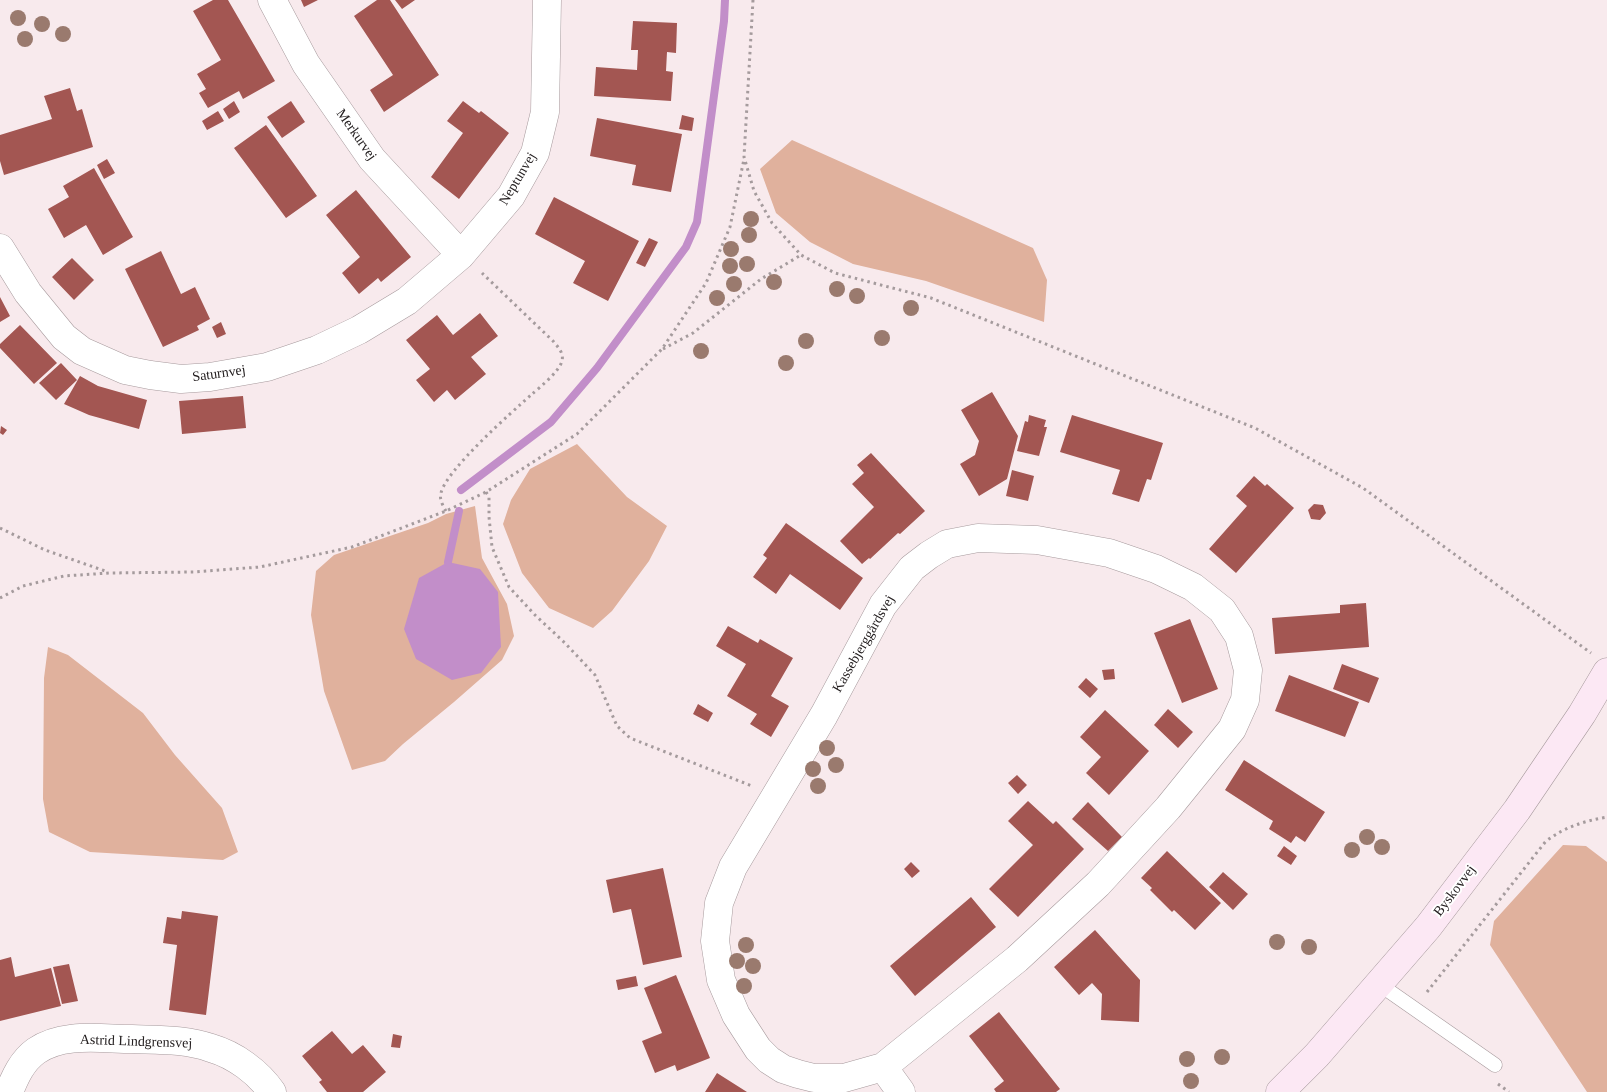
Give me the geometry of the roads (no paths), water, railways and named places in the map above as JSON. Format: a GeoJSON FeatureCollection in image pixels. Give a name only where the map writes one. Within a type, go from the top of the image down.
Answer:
{"type":"FeatureCollection","features":[{"type":"Feature","properties":{"kind":"main road","name":"Byskovvej"},"geometry":{"type":"LineString","coordinates":[[1280,1092],[1317,1055],[1428,927],[1517,810],[1582,714],[1599,663]]}},
{"type":"Feature","properties":{"kind":"street","name":"Merkurvej"},"geometry":{"type":"LineString","coordinates":[[272,0],[306,64],[372,159],[461,255]]}},
{"type":"Feature","properties":{"kind":"street","name":"Neptunvej"},"geometry":{"type":"LineString","coordinates":[[461,255],[511,196],[536,154],[545,112],[547,0]]}},
{"type":"Feature","properties":{"kind":"street","name":"Saturnvej"},"geometry":{"type":"LineString","coordinates":[[0,248],[28,293],[64,337],[82,351],[125,370],[180,379],[210,377],[267,367],[317,350],[359,330],[408,301],[461,255]]}},
{"type":"Feature","properties":{"kind":"street","name":"Kassebjerggårdsvej"},"geometry":{"type":"LineString","coordinates":[[978,538],[1037,540],[1109,552],[1156,569],[1193,587],[1222,610],[1239,636],[1248,670],[1245,700],[1232,729],[1168,808],[1098,884],[1017,959],[883,1067],[844,1078],[814,1078],[783,1069],[769,1060],[758,1049],[736,1015],[721,980],[714,941],[719,903],[734,867],[824,715],[883,605],[912,568],[929,555],[947,544],[978,538]]}},
{"type":"Feature","properties":{"kind":"street","name":"Astrid Lindgrensvej"},"geometry":{"type":"LineString","coordinates":[[10,1092],[19,1070],[35,1052],[48,1045],[66,1040],[85,1038],[180,1041],[213,1048],[242,1062],[272,1092]]}},
{"type":"Feature","properties":{"kind":"street"},"geometry":{"type":"LineString","coordinates":[[883,1067],[901,1092]]}},
{"type":"Feature","properties":{"kind":"lane"},"geometry":{"type":"LineString","coordinates":[[1379,984],[1495,1065]]}},
{"type":"Feature","properties":{"kind":"waterway"},"geometry":{"type":"LineString","coordinates":[[461,490],[551,422],[597,368],[686,247],[697,222],[724,21],[725,0]]}},
{"type":"Feature","properties":{"kind":"waterway"},"geometry":{"type":"LineString","coordinates":[[448,562],[459,511]]}}]}
